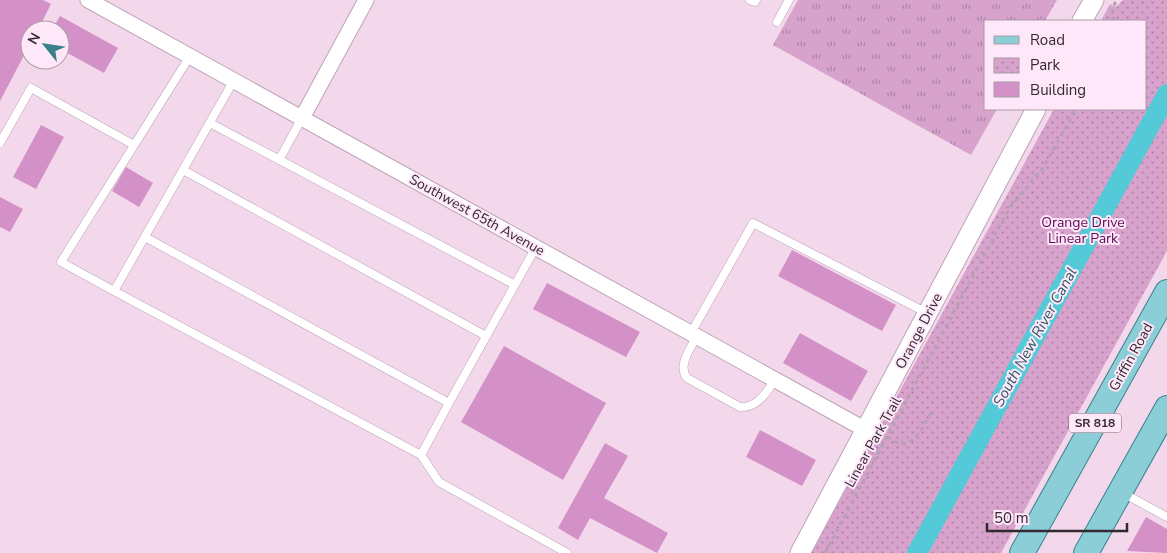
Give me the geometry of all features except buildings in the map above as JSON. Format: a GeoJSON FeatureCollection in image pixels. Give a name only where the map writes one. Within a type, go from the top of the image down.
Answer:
{"type":"FeatureCollection","features":[{"type":"Feature","properties":{"kind":"main road","name":"Griffin Road"},"geometry":{"type":"LineString","coordinates":[[1022,553],[1167,292]]}},
{"type":"Feature","properties":{"kind":"main road"},"geometry":{"type":"LineString","coordinates":[[1086,553],[1167,408]]}},
{"type":"Feature","properties":{"kind":"street","name":"Southwest 65th Avenue"},"geometry":{"type":"LineString","coordinates":[[88,0],[866,430]]}},
{"type":"Feature","properties":{"kind":"street"},"geometry":{"type":"LineString","coordinates":[[302,118],[366,0]]}},
{"type":"Feature","properties":{"kind":"street"},"geometry":{"type":"LineString","coordinates":[[1083,20],[1094,0]]}},
{"type":"Feature","properties":{"kind":"street","name":"Orange Drive"},"geometry":{"type":"LineString","coordinates":[[800,553],[1035,110]]}},
{"type":"Feature","properties":{"kind":"lane"},"geometry":{"type":"LineString","coordinates":[[750,0],[755,2],[756,0]]}},
{"type":"Feature","properties":{"kind":"lane"},"geometry":{"type":"LineString","coordinates":[[777,22],[789,0]]}},
{"type":"Feature","properties":{"kind":"lane"},"geometry":{"type":"LineString","coordinates":[[190,56],[61,262],[420,455],[439,482],[567,553]]}},
{"type":"Feature","properties":{"kind":"lane"},"geometry":{"type":"LineString","coordinates":[[114,291],[234,80]]}},
{"type":"Feature","properties":{"kind":"lane"},"geometry":{"type":"LineString","coordinates":[[0,143],[31,88],[134,145]]}},
{"type":"Feature","properties":{"kind":"lane"},"geometry":{"type":"LineString","coordinates":[[279,160],[302,118]]}},
{"type":"Feature","properties":{"kind":"lane"},"geometry":{"type":"LineString","coordinates":[[210,123],[514,285]]}},
{"type":"Feature","properties":{"kind":"lane"},"geometry":{"type":"LineString","coordinates":[[183,170],[486,336]]}},
{"type":"Feature","properties":{"kind":"lane"},"geometry":{"type":"LineString","coordinates":[[776,380],[761,399],[746,407],[740,407],[687,378],[684,373],[685,358],[694,334],[753,223],[928,314]]}},
{"type":"Feature","properties":{"kind":"lane"},"geometry":{"type":"LineString","coordinates":[[145,237],[449,403]]}},
{"type":"Feature","properties":{"kind":"lane"},"geometry":{"type":"LineString","coordinates":[[420,455],[536,247]]}},
{"type":"Feature","properties":{"kind":"lane"},"geometry":{"type":"LineString","coordinates":[[1121,492],[1167,517]]}},
{"type":"Feature","properties":{"kind":"path"},"geometry":{"type":"LineString","coordinates":[[1114,20],[1112,13],[1116,0]]}},
{"type":"Feature","properties":{"kind":"path","name":"Linear Park Trail"},"geometry":{"type":"LineString","coordinates":[[825,553],[1010,207],[1043,168],[1075,110]]}},
{"type":"Feature","properties":{"kind":"path"},"geometry":{"type":"LineString","coordinates":[[888,437],[903,444],[909,442],[916,436],[934,410]]}},
{"type":"Feature","properties":{"kind":"green space"},"geometry":{"type":"Polygon","coordinates":[[[798,0],[1057,0],[1046,20],[984,20],[984,110],[996,110],[971,155],[773,45],[798,0]]]}},
{"type":"Feature","properties":{"kind":"green space","name":"Orange Drive Linear Park"},"geometry":{"type":"Polygon","coordinates":[[[1123,0],[1167,0],[1167,251],[1001,553],[811,553],[1053,110],[1147,110],[1147,20],[1102,20],[1110,4],[1116,7],[1123,0]]]}},
{"type":"Feature","properties":{"kind":"waterway","name":"South New River Canal"},"geometry":{"type":"LineString","coordinates":[[917,553],[1167,94]]}}]}
